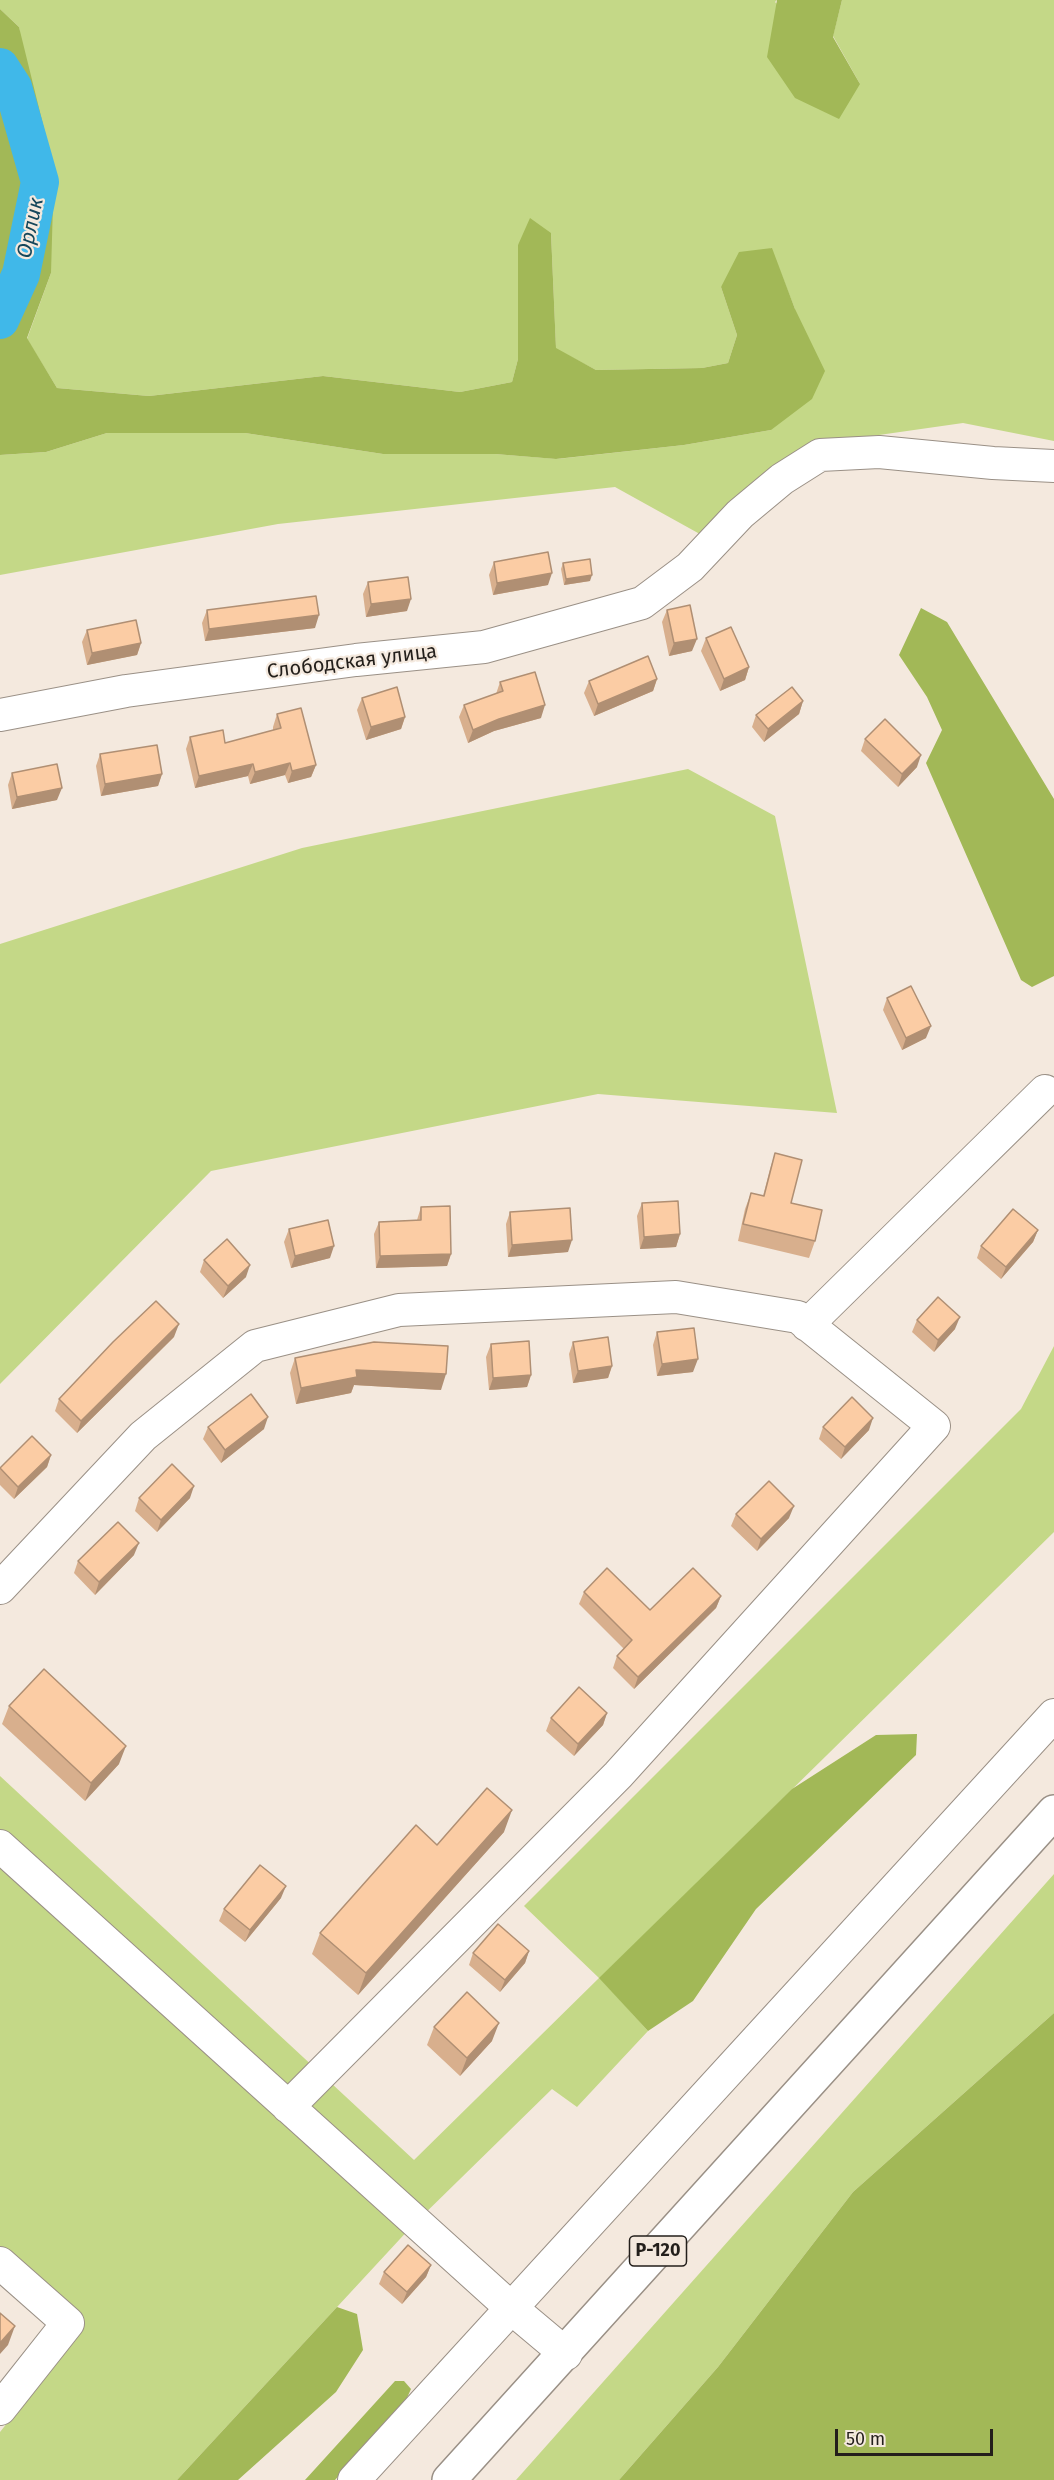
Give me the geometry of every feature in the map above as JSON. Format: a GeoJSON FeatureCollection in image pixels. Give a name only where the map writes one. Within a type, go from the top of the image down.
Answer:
{"type":"FeatureCollection","features":[{"type":"Feature","properties":{"kind":"highway","name":"Р-120"},"geometry":{"type":"LineString","coordinates":[[449,2480],[566,2354],[1054,1812]]}},
{"type":"Feature","properties":{"kind":"street","name":"Слободская улица"},"geometry":{"type":"LineString","coordinates":[[0,715],[126,691],[356,660],[484,647],[642,603],[690,567],[740,513],[782,479],[820,455],[879,452],[993,463],[1054,466]]}},
{"type":"Feature","properties":{"kind":"street"},"geometry":{"type":"LineString","coordinates":[[807,1325],[1045,1091]]}},
{"type":"Feature","properties":{"kind":"street"},"geometry":{"type":"LineString","coordinates":[[0,1588],[143,1436],[255,1346],[399,1310],[676,1297],[798,1317],[934,1426],[618,1775],[288,2107]]}},
{"type":"Feature","properties":{"kind":"street"},"geometry":{"type":"LineString","coordinates":[[354,2480],[1054,1715]]}},
{"type":"Feature","properties":{"kind":"street"},"geometry":{"type":"LineString","coordinates":[[0,1846],[510,2307],[566,2354]]}},
{"type":"Feature","properties":{"kind":"street"},"geometry":{"type":"LineString","coordinates":[[0,2263],[68,2323],[0,2409]]}},
{"type":"Feature","properties":{"kind":"green space"},"geometry":{"type":"Polygon","coordinates":[[[0,0],[777,0],[775,2],[860,84],[833,36],[842,0],[1054,0],[1054,441],[963,423],[865,437],[707,538],[615,487],[278,524],[0,575],[0,455],[46,452],[107,433],[245,433],[383,454],[495,454],[557,459],[684,445],[771,430],[795,309],[771,248],[721,287],[737,335],[728,363],[702,368],[596,370],[556,349],[551,233],[518,245],[518,359],[512,382],[460,392],[323,376],[149,396],[57,388],[27,339],[51,273],[19,27],[0,9],[0,0]]]}},
{"type":"Feature","properties":{"kind":"green space"},"geometry":{"type":"Polygon","coordinates":[[[777,0],[842,0],[833,37],[860,84],[839,119],[795,98],[767,57],[777,0]]]}},
{"type":"Feature","properties":{"kind":"green space"},"geometry":{"type":"Polygon","coordinates":[[[0,9],[19,27],[54,169],[51,273],[27,338],[57,388],[149,396],[323,376],[460,392],[512,382],[518,359],[518,245],[530,218],[551,233],[556,348],[596,370],[702,368],[728,363],[737,335],[721,287],[739,252],[772,248],[795,309],[825,371],[812,399],[771,430],[684,445],[556,459],[495,454],[383,454],[245,433],[107,433],[46,452],[0,455],[0,9]]]}},
{"type":"Feature","properties":{"kind":"green space"},"geometry":{"type":"Polygon","coordinates":[[[921,608],[947,622],[1054,799],[1054,976],[1032,987],[1021,980],[926,763],[942,730],[927,697],[899,655],[921,608]]]}},
{"type":"Feature","properties":{"kind":"green space"},"geometry":{"type":"Polygon","coordinates":[[[688,769],[775,816],[837,1113],[598,1094],[211,1171],[0,1384],[0,944],[302,848],[688,769]]]}},
{"type":"Feature","properties":{"kind":"green space"},"geometry":{"type":"Polygon","coordinates":[[[1054,1346],[1054,1532],[600,1978],[648,2031],[577,2107],[552,2089],[412,2226],[177,2480],[0,2480],[0,2432],[79,2333],[0,2263],[0,1776],[414,2160],[599,1978],[524,1906],[1021,1409],[1054,1346]]]}},
{"type":"Feature","properties":{"kind":"green space"},"geometry":{"type":"Polygon","coordinates":[[[917,1734],[916,1755],[756,1909],[693,2001],[648,2031],[599,1978],[792,1789],[876,1735],[917,1734]]]}},
{"type":"Feature","properties":{"kind":"green space"},"geometry":{"type":"Polygon","coordinates":[[[1054,1874],[1054,2013],[853,2192],[718,2367],[619,2480],[516,2480],[1054,1874]]]}},
{"type":"Feature","properties":{"kind":"green space"},"geometry":{"type":"Polygon","coordinates":[[[1054,2013],[1054,2480],[619,2480],[718,2367],[853,2192],[1054,2013]]]}},
{"type":"Feature","properties":{"kind":"green space"},"geometry":{"type":"Polygon","coordinates":[[[337,2307],[357,2314],[363,2350],[336,2392],[238,2480],[177,2480],[337,2307]]]}},
{"type":"Feature","properties":{"kind":"green space"},"geometry":{"type":"Polygon","coordinates":[[[395,2381],[404,2381],[411,2389],[406,2400],[335,2480],[305,2480],[395,2381]]]}},
{"type":"Feature","properties":{"kind":"building"},"geometry":{"type":"Polygon","coordinates":[[[548,552],[552,573],[497,583],[494,562],[548,552]]]}},
{"type":"Feature","properties":{"kind":"building"},"geometry":{"type":"Polygon","coordinates":[[[590,559],[592,575],[566,579],[563,563],[590,559]]]}},
{"type":"Feature","properties":{"kind":"building"},"geometry":{"type":"Polygon","coordinates":[[[408,577],[411,599],[371,604],[368,582],[408,577]]]}},
{"type":"Feature","properties":{"kind":"building"},"geometry":{"type":"Polygon","coordinates":[[[316,596],[319,615],[209,629],[207,610],[316,596]]]}},
{"type":"Feature","properties":{"kind":"building"},"geometry":{"type":"Polygon","coordinates":[[[690,605],[697,639],[674,643],[667,610],[690,605]]]}},
{"type":"Feature","properties":{"kind":"building"},"geometry":{"type":"Polygon","coordinates":[[[136,620],[141,643],[92,653],[87,630],[136,620]]]}},
{"type":"Feature","properties":{"kind":"building"},"geometry":{"type":"Polygon","coordinates":[[[731,627],[749,667],[724,679],[706,638],[731,627]]]}},
{"type":"Feature","properties":{"kind":"building"},"geometry":{"type":"Polygon","coordinates":[[[648,656],[657,679],[598,704],[589,681],[648,656]]]}},
{"type":"Feature","properties":{"kind":"building"},"geometry":{"type":"Polygon","coordinates":[[[535,672],[545,705],[499,719],[473,730],[464,705],[503,691],[500,682],[535,672]]]}},
{"type":"Feature","properties":{"kind":"building"},"geometry":{"type":"Polygon","coordinates":[[[397,687],[405,717],[371,727],[362,698],[397,687]]]}},
{"type":"Feature","properties":{"kind":"building"},"geometry":{"type":"Polygon","coordinates":[[[792,687],[803,701],[768,729],[756,715],[792,687]]]}},
{"type":"Feature","properties":{"kind":"building"},"geometry":{"type":"Polygon","coordinates":[[[301,708],[316,765],[292,771],[290,763],[255,772],[253,764],[199,776],[190,737],[223,730],[225,743],[281,728],[277,714],[301,708]]]}},
{"type":"Feature","properties":{"kind":"building"},"geometry":{"type":"Polygon","coordinates":[[[885,719],[921,755],[902,774],[865,739],[885,719]]]}},
{"type":"Feature","properties":{"kind":"building"},"geometry":{"type":"Polygon","coordinates":[[[157,745],[162,774],[105,784],[100,754],[157,745]]]}},
{"type":"Feature","properties":{"kind":"building"},"geometry":{"type":"Polygon","coordinates":[[[57,764],[62,788],[17,797],[12,773],[57,764]]]}},
{"type":"Feature","properties":{"kind":"building"},"geometry":{"type":"Polygon","coordinates":[[[911,986],[931,1026],[906,1038],[887,998],[911,986]]]}},
{"type":"Feature","properties":{"kind":"building"},"geometry":{"type":"Polygon","coordinates":[[[775,1153],[802,1160],[791,1203],[822,1210],[815,1241],[743,1224],[751,1193],[764,1196],[775,1153]]]}},
{"type":"Feature","properties":{"kind":"building"},"geometry":{"type":"Polygon","coordinates":[[[678,1201],[680,1234],[644,1237],[642,1203],[678,1201]]]}},
{"type":"Feature","properties":{"kind":"building"},"geometry":{"type":"Polygon","coordinates":[[[450,1206],[451,1254],[380,1256],[379,1222],[421,1220],[421,1207],[450,1206]]]}},
{"type":"Feature","properties":{"kind":"building"},"geometry":{"type":"Polygon","coordinates":[[[570,1208],[572,1240],[512,1245],[510,1212],[570,1208]]]}},
{"type":"Feature","properties":{"kind":"building"},"geometry":{"type":"Polygon","coordinates":[[[1013,1209],[1038,1230],[1006,1267],[981,1246],[1013,1209]]]}},
{"type":"Feature","properties":{"kind":"building"},"geometry":{"type":"Polygon","coordinates":[[[328,1220],[334,1246],[295,1256],[289,1229],[328,1220]]]}},
{"type":"Feature","properties":{"kind":"building"},"geometry":{"type":"Polygon","coordinates":[[[227,1239],[250,1265],[228,1286],[204,1260],[227,1239]]]}},
{"type":"Feature","properties":{"kind":"building"},"geometry":{"type":"Polygon","coordinates":[[[938,1297],[960,1317],[938,1340],[917,1320],[938,1297]]]}},
{"type":"Feature","properties":{"kind":"building"},"geometry":{"type":"Polygon","coordinates":[[[156,1301],[179,1324],[81,1421],[59,1399],[156,1301]]]}},
{"type":"Feature","properties":{"kind":"building"},"geometry":{"type":"Polygon","coordinates":[[[694,1328],[698,1359],[662,1364],[657,1332],[694,1328]]]}},
{"type":"Feature","properties":{"kind":"building"},"geometry":{"type":"Polygon","coordinates":[[[608,1337],[612,1366],[578,1371],[573,1342],[608,1337]]]}},
{"type":"Feature","properties":{"kind":"building"},"geometry":{"type":"Polygon","coordinates":[[[529,1341],[531,1375],[493,1378],[491,1344],[529,1341]]]}},
{"type":"Feature","properties":{"kind":"building"},"geometry":{"type":"Polygon","coordinates":[[[374,1342],[448,1346],[446,1374],[356,1370],[357,1377],[301,1388],[295,1358],[374,1342]]]}},
{"type":"Feature","properties":{"kind":"building"},"geometry":{"type":"Polygon","coordinates":[[[251,1394],[268,1417],[225,1450],[208,1427],[251,1394]]]}},
{"type":"Feature","properties":{"kind":"building"},"geometry":{"type":"Polygon","coordinates":[[[852,1397],[873,1418],[845,1447],[823,1427],[852,1397]]]}},
{"type":"Feature","properties":{"kind":"building"},"geometry":{"type":"Polygon","coordinates":[[[32,1436],[51,1455],[18,1487],[0,1468],[32,1436]]]}},
{"type":"Feature","properties":{"kind":"building"},"geometry":{"type":"Polygon","coordinates":[[[172,1464],[194,1486],[161,1520],[139,1498],[172,1464]]]}},
{"type":"Feature","properties":{"kind":"building"},"geometry":{"type":"Polygon","coordinates":[[[769,1481],[794,1506],[761,1539],[736,1514],[769,1481]]]}},
{"type":"Feature","properties":{"kind":"building"},"geometry":{"type":"Polygon","coordinates":[[[118,1522],[139,1543],[99,1582],[78,1561],[118,1522]]]}},
{"type":"Feature","properties":{"kind":"building"},"geometry":{"type":"Polygon","coordinates":[[[607,1568],[650,1610],[693,1568],[721,1596],[638,1677],[617,1656],[632,1640],[584,1592],[607,1568]]]}},
{"type":"Feature","properties":{"kind":"building"},"geometry":{"type":"Polygon","coordinates":[[[44,1669],[126,1746],[91,1783],[9,1706],[44,1669]]]}},
{"type":"Feature","properties":{"kind":"building"},"geometry":{"type":"Polygon","coordinates":[[[579,1687],[607,1713],[578,1744],[551,1718],[579,1687]]]}},
{"type":"Feature","properties":{"kind":"building"},"geometry":{"type":"Polygon","coordinates":[[[487,1788],[512,1810],[366,1973],[320,1933],[416,1825],[437,1845],[487,1788]]]}},
{"type":"Feature","properties":{"kind":"building"},"geometry":{"type":"Polygon","coordinates":[[[260,1865],[286,1886],[250,1930],[224,1909],[260,1865]]]}},
{"type":"Feature","properties":{"kind":"building"},"geometry":{"type":"Polygon","coordinates":[[[498,1924],[529,1951],[505,1980],[473,1953],[498,1924]]]}},
{"type":"Feature","properties":{"kind":"building"},"geometry":{"type":"Polygon","coordinates":[[[467,1992],[499,2023],[467,2058],[434,2027],[467,1992]]]}},
{"type":"Feature","properties":{"kind":"building"},"geometry":{"type":"Polygon","coordinates":[[[408,2245],[431,2265],[407,2292],[384,2272],[408,2245]]]}},
{"type":"Feature","properties":{"kind":"building"},"geometry":{"type":"Polygon","coordinates":[[[0,2313],[15,2326],[0,2343],[0,2313]]]}},
{"type":"Feature","properties":{"kind":"waterway","name":"Орлик"},"geometry":{"type":"LineString","coordinates":[[0,67],[13,87],[40,182],[21,274],[0,320]]}}]}
